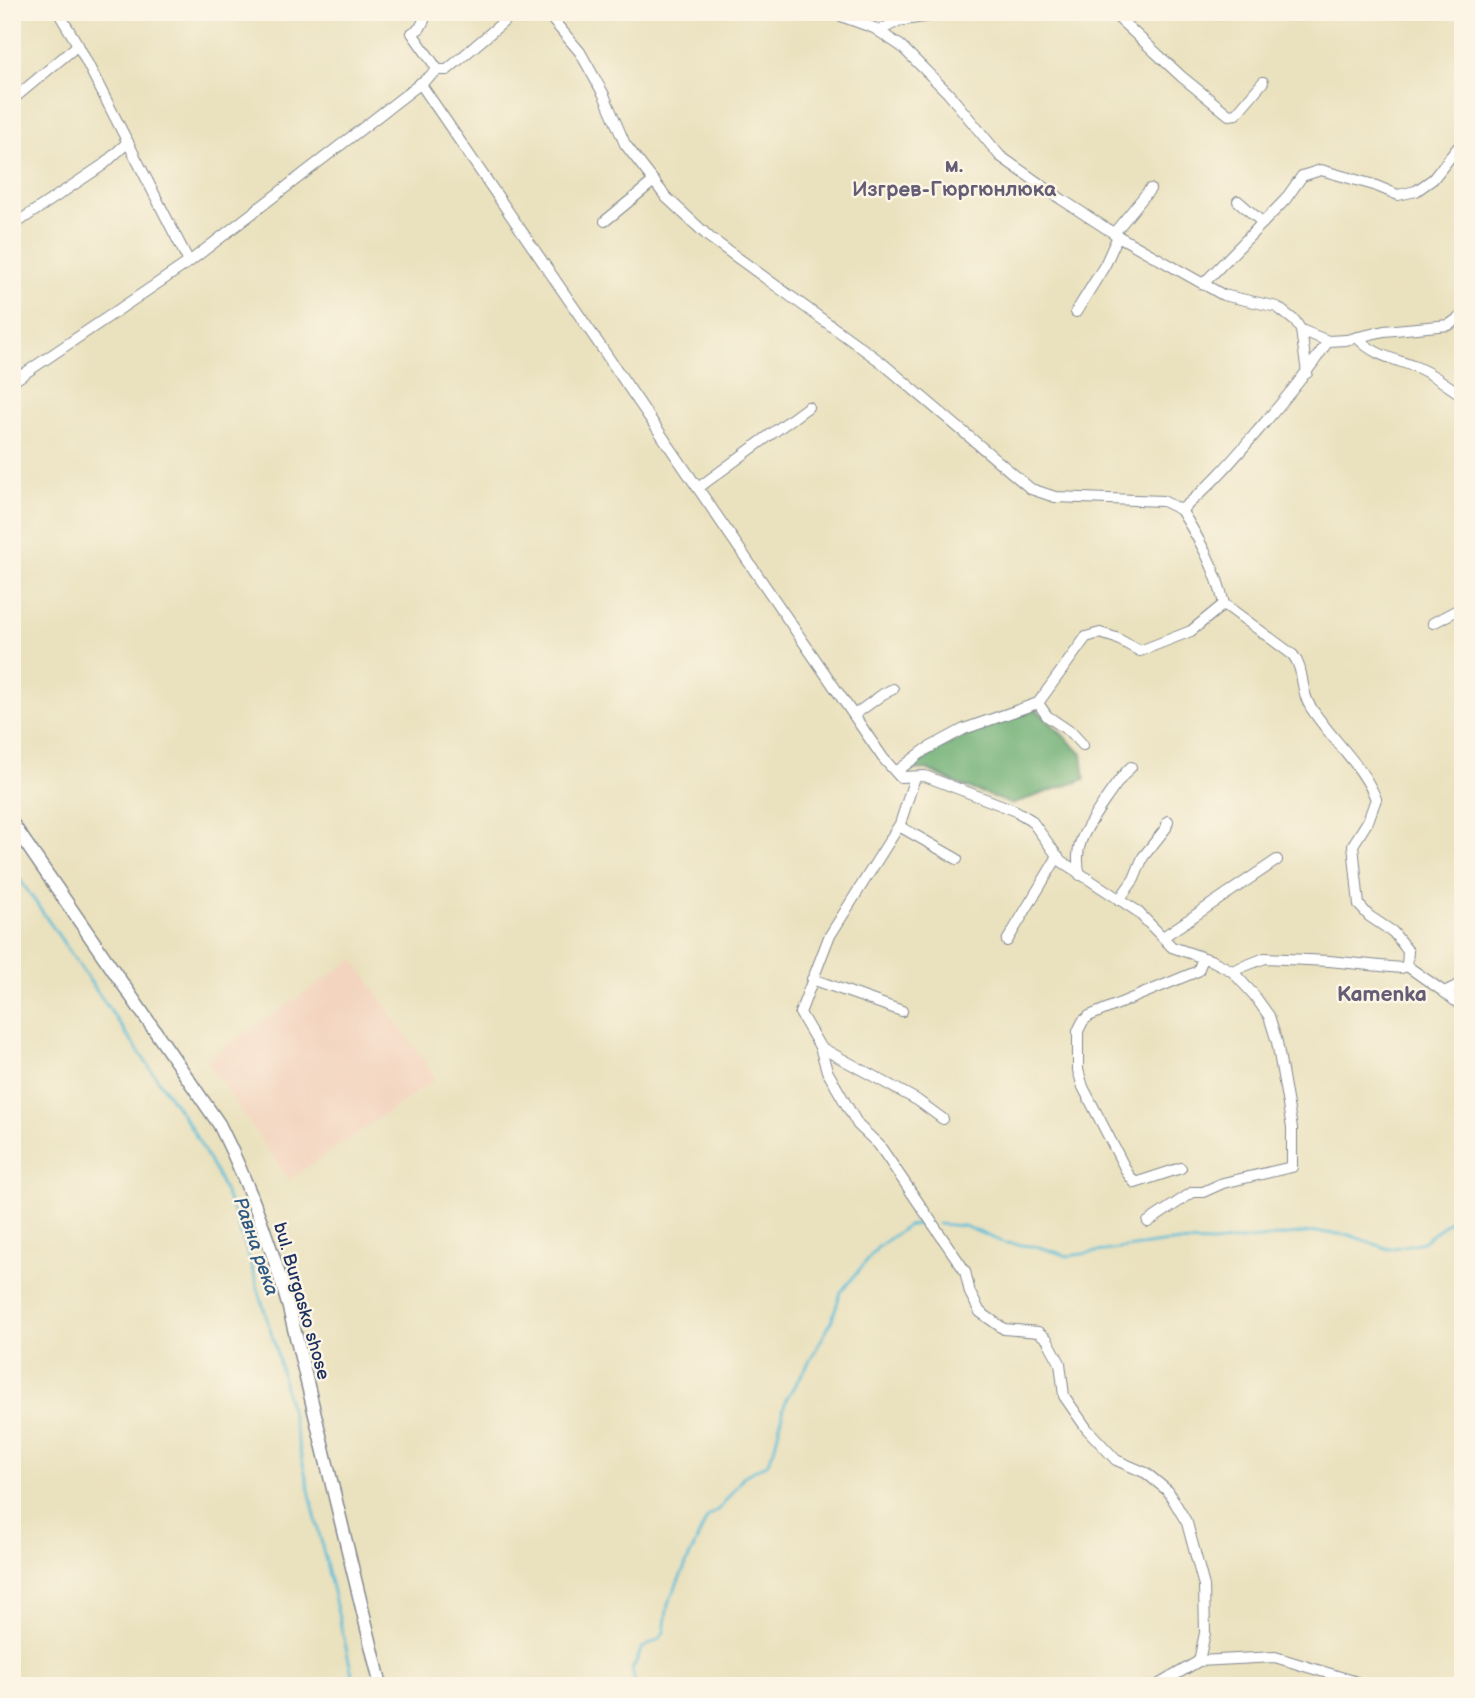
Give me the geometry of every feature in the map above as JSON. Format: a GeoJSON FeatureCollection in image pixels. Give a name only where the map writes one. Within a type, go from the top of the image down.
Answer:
{"type":"FeatureCollection","features":[{"type":"Feature","properties":{"kind":"main road","name":"bul. Burgasko shose"},"geometry":{"type":"LineString","coordinates":[[12,823],[219,1124],[245,1175],[274,1255],[289,1308],[381,1686]]}},
{"type":"Feature","properties":{"kind":"street"},"geometry":{"type":"LineString","coordinates":[[58,12],[78,45],[189,262]]}},
{"type":"Feature","properties":{"kind":"street"},"geometry":{"type":"LineString","coordinates":[[428,12],[420,28],[412,33],[438,69]]}},
{"type":"Feature","properties":{"kind":"street"},"geometry":{"type":"LineString","coordinates":[[12,382],[189,262],[438,69],[447,70],[515,12]]}},
{"type":"Feature","properties":{"kind":"street"},"geometry":{"type":"LineString","coordinates":[[547,12],[580,52],[604,95],[625,144],[666,197],[709,237],[881,362],[1031,489],[1055,497],[1163,501],[1181,510],[1207,553],[1224,604],[1293,655],[1300,664],[1308,704],[1370,783],[1376,799],[1368,821],[1353,845],[1359,905],[1369,916],[1393,932],[1408,951],[1407,966]]}},
{"type":"Feature","properties":{"kind":"street"},"geometry":{"type":"LineString","coordinates":[[830,12],[879,32],[901,46],[948,93],[1000,156],[1061,200],[1116,235],[1223,295],[1277,307],[1295,321],[1301,330],[1307,373]]}},
{"type":"Feature","properties":{"kind":"street"},"geometry":{"type":"LineString","coordinates":[[879,32],[898,21],[955,12]]}},
{"type":"Feature","properties":{"kind":"street"},"geometry":{"type":"LineString","coordinates":[[1112,12],[1229,116],[1236,114],[1263,82]]}},
{"type":"Feature","properties":{"kind":"street"},"geometry":{"type":"LineString","coordinates":[[12,100],[78,45]]}},
{"type":"Feature","properties":{"kind":"street"},"geometry":{"type":"LineString","coordinates":[[420,83],[853,715],[896,772],[901,777],[925,776],[1014,810],[1031,820],[1058,856],[1080,875],[1137,911],[1172,947],[1232,971],[1269,1016],[1278,1042],[1293,1128],[1292,1167],[1223,1183],[1203,1192],[1193,1192],[1148,1222]]}},
{"type":"Feature","properties":{"kind":"street"},"geometry":{"type":"LineString","coordinates":[[1203,284],[1285,200],[1302,176],[1321,170],[1398,195],[1416,191],[1433,179],[1463,141]]}},
{"type":"Feature","properties":{"kind":"street"},"geometry":{"type":"LineString","coordinates":[[12,226],[103,165],[128,142]]}},
{"type":"Feature","properties":{"kind":"street"},"geometry":{"type":"LineString","coordinates":[[605,221],[654,181]]}},
{"type":"Feature","properties":{"kind":"street"},"geometry":{"type":"LineString","coordinates":[[1076,312],[1105,265],[1116,235],[1150,189]]}},
{"type":"Feature","properties":{"kind":"street"},"geometry":{"type":"LineString","coordinates":[[1238,201],[1263,223]]}},
{"type":"Feature","properties":{"kind":"street"},"geometry":{"type":"LineString","coordinates":[[1301,330],[1328,341],[1384,331],[1449,325],[1463,316]]}},
{"type":"Feature","properties":{"kind":"street"},"geometry":{"type":"LineString","coordinates":[[1357,337],[1375,352],[1416,367],[1463,396]]}},
{"type":"Feature","properties":{"kind":"street"},"geometry":{"type":"LineString","coordinates":[[1181,510],[1198,496],[1236,455],[1307,373],[1328,341]]}},
{"type":"Feature","properties":{"kind":"street"},"geometry":{"type":"LineString","coordinates":[[698,488],[808,407]]}},
{"type":"Feature","properties":{"kind":"street"},"geometry":{"type":"LineString","coordinates":[[896,772],[925,750],[964,730],[1038,703],[1086,637],[1100,633],[1140,651],[1191,631],[1224,604]]}},
{"type":"Feature","properties":{"kind":"street"},"geometry":{"type":"LineString","coordinates":[[1433,623],[1463,607]]}},
{"type":"Feature","properties":{"kind":"street"},"geometry":{"type":"LineString","coordinates":[[853,715],[893,690]]}},
{"type":"Feature","properties":{"kind":"street"},"geometry":{"type":"LineString","coordinates":[[1038,703],[1047,716],[1072,733],[1083,745]]}},
{"type":"Feature","properties":{"kind":"street"},"geometry":{"type":"LineString","coordinates":[[1080,875],[1081,840],[1114,788],[1131,767]]}},
{"type":"Feature","properties":{"kind":"street"},"geometry":{"type":"LineString","coordinates":[[915,777],[899,826],[829,937],[800,1013],[820,1047],[827,1071],[858,1125],[879,1145],[965,1271],[970,1293],[980,1312],[1004,1329],[1038,1332],[1047,1339],[1060,1363],[1064,1396],[1087,1429],[1116,1460],[1146,1474],[1168,1491],[1187,1523],[1204,1587],[1205,1633],[1199,1661]]}},
{"type":"Feature","properties":{"kind":"street"},"geometry":{"type":"LineString","coordinates":[[1119,900],[1134,879],[1143,857],[1166,828],[1168,821]]}},
{"type":"Feature","properties":{"kind":"street"},"geometry":{"type":"LineString","coordinates":[[899,826],[957,859]]}},
{"type":"Feature","properties":{"kind":"street"},"geometry":{"type":"LineString","coordinates":[[1007,941],[1058,856]]}},
{"type":"Feature","properties":{"kind":"street"},"geometry":{"type":"LineString","coordinates":[[1163,937],[1277,860]]}},
{"type":"Feature","properties":{"kind":"street"},"geometry":{"type":"LineString","coordinates":[[1181,1168],[1135,1183],[1128,1174],[1083,1087],[1078,1070],[1078,1031],[1089,1016],[1198,971],[1203,958]]}},
{"type":"Feature","properties":{"kind":"street"},"geometry":{"type":"LineString","coordinates":[[1232,971],[1265,958],[1401,968],[1407,966]]}},
{"type":"Feature","properties":{"kind":"street"},"geometry":{"type":"LineString","coordinates":[[1407,966],[1463,1007]]}},
{"type":"Feature","properties":{"kind":"street"},"geometry":{"type":"LineString","coordinates":[[812,979],[902,1011]]}},
{"type":"Feature","properties":{"kind":"street"},"geometry":{"type":"LineString","coordinates":[[1444,992],[1463,983]]}},
{"type":"Feature","properties":{"kind":"street"},"geometry":{"type":"LineString","coordinates":[[820,1047],[917,1100],[943,1119]]}},
{"type":"Feature","properties":{"kind":"street"},"geometry":{"type":"LineString","coordinates":[[1156,1686],[1199,1661],[1275,1657],[1370,1686]]}},
{"type":"Feature","properties":{"kind":"shaded area"},"geometry":{"type":"Polygon","coordinates":[[[354,959],[436,1079],[289,1180],[206,1060],[354,959]]]}},
{"type":"Feature","properties":{"kind":"green space"},"geometry":{"type":"Polygon","coordinates":[[[1036,709],[1082,754],[1085,779],[1012,804],[953,782],[927,769],[912,770],[955,741],[1036,709]]]}},
{"type":"Feature","properties":{"kind":"waterway","name":"Равна река"},"geometry":{"type":"LineString","coordinates":[[12,868],[192,1129],[230,1204],[276,1349],[355,1686]]}},
{"type":"Feature","properties":{"kind":"waterway"},"geometry":{"type":"LineString","coordinates":[[938,1224],[964,1226],[1005,1243],[1039,1247],[1068,1256],[1169,1242],[1213,1243],[1316,1232],[1349,1235],[1389,1249],[1423,1242],[1463,1210]]}},
{"type":"Feature","properties":{"kind":"waterway"},"geometry":{"type":"LineString","coordinates":[[636,1686],[632,1669],[641,1649],[659,1639],[664,1632],[668,1604],[707,1518],[721,1507],[744,1476],[767,1464],[774,1450],[786,1399],[831,1322],[841,1292],[878,1247],[907,1226],[928,1223]]}},
{"type":"Feature","properties":{"kind":"waterway"},"geometry":{"type":"LineString","coordinates":[[606,1686],[613,1686]]}},
{"type":"Feature","properties":{"kind":"district","name":"м. Изгрев-Гюргюнлюка"},"geometry":{"type":"Point","coordinates":[954,177]}},
{"type":"Feature","properties":{"kind":"district","name":"Kamenka"},"geometry":{"type":"Point","coordinates":[1382,994]}}]}
